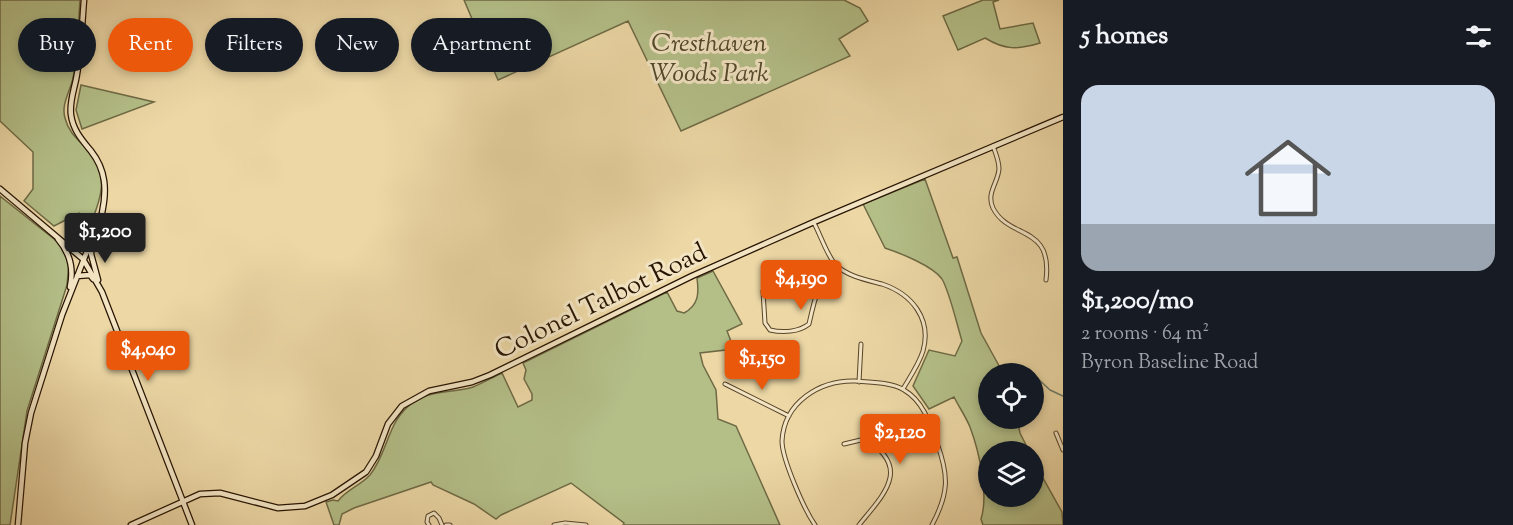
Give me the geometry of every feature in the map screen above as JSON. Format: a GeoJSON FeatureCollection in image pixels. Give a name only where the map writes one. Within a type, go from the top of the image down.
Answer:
{"type":"FeatureCollection","features":[{"type":"Feature","properties":{"kind":"main road"},"geometry":{"type":"LineString","coordinates":[[18,525],[25,443],[31,413],[64,310],[102,213],[106,188],[98,160],[79,136],[70,112],[78,73],[84,0]]}},
{"type":"Feature","properties":{"kind":"main road","name":"Colonel Talbot Road"},"geometry":{"type":"LineString","coordinates":[[131,525],[200,494],[220,494],[278,508],[305,506],[332,495],[366,472],[376,456],[388,424],[402,406],[411,400],[429,391],[472,382],[490,375],[692,276],[1063,117]]}},
{"type":"Feature","properties":{"kind":"main road"},"geometry":{"type":"LineString","coordinates":[[0,189],[83,259],[102,292]]}},
{"type":"Feature","properties":{"kind":"main road"},"geometry":{"type":"LineString","coordinates":[[48,228],[65,247],[70,261],[72,279],[64,310]]}},
{"type":"Feature","properties":{"kind":"main road"},"geometry":{"type":"LineString","coordinates":[[71,247],[82,246],[92,239]]}},
{"type":"Feature","properties":{"kind":"main road"},"geometry":{"type":"LineString","coordinates":[[92,239],[91,254],[102,292],[192,525]]}},
{"type":"Feature","properties":{"kind":"main road"},"geometry":{"type":"LineString","coordinates":[[77,276],[90,274],[102,292]]}},
{"type":"Feature","properties":{"kind":"street"},"geometry":{"type":"LineString","coordinates":[[993,146],[999,168],[990,194],[992,206],[999,218],[1032,236],[1038,243],[1046,254],[1048,269],[1046,280]]}},
{"type":"Feature","properties":{"kind":"street"},"geometry":{"type":"LineString","coordinates":[[814,222],[834,264],[849,273],[886,285],[904,294],[921,314],[926,333],[923,352],[903,389]]}},
{"type":"Feature","properties":{"kind":"street"},"geometry":{"type":"LineString","coordinates":[[763,291],[765,323],[771,330],[779,332],[800,330],[809,324],[818,287],[834,264]]}},
{"type":"Feature","properties":{"kind":"street"},"geometry":{"type":"LineString","coordinates":[[859,381],[861,344]]}},
{"type":"Feature","properties":{"kind":"street"},"geometry":{"type":"LineString","coordinates":[[815,525],[805,509],[784,455],[782,441],[789,416],[797,403],[812,390],[835,382],[859,381],[903,389],[920,404],[945,467],[945,497],[932,525]]}},
{"type":"Feature","properties":{"kind":"street"},"geometry":{"type":"LineString","coordinates":[[724,384],[789,416]]}},
{"type":"Feature","properties":{"kind":"street"},"geometry":{"type":"LineString","coordinates":[[1056,433],[1063,450]]}},
{"type":"Feature","properties":{"kind":"street"},"geometry":{"type":"LineString","coordinates":[[844,444],[865,440],[880,449],[889,467],[890,481],[885,494],[859,525]]}},
{"type":"Feature","properties":{"kind":"street"},"geometry":{"type":"LineString","coordinates":[[429,525],[428,516],[434,513],[444,525],[450,525]]}},
{"type":"Feature","properties":{"kind":"street"},"geometry":{"type":"LineString","coordinates":[[554,525],[565,523],[586,525]]}},
{"type":"Feature","properties":{"kind":"green space"},"geometry":{"type":"Polygon","coordinates":[[[0,0],[80,0],[79,18],[18,18],[18,72],[74,72],[64,113],[70,129],[92,155],[100,171],[100,195],[92,220],[79,213],[54,226],[24,201],[33,189],[33,152],[0,121],[0,0]]]}},
{"type":"Feature","properties":{"kind":"green space","name":"Cresthaven Woods Park"},"geometry":{"type":"Polygon","coordinates":[[[464,0],[844,0],[860,8],[868,21],[839,39],[850,56],[681,131],[628,21],[552,55],[552,18],[472,18],[464,0]]]}},
{"type":"Feature","properties":{"kind":"green space"},"geometry":{"type":"Polygon","coordinates":[[[983,0],[999,0],[993,2],[1000,29],[1033,23],[1040,43],[1011,48],[985,38],[958,50],[943,16],[983,0]]]}},
{"type":"Feature","properties":{"kind":"green space","name":"Cresthaven Woods Park"},"geometry":{"type":"Polygon","coordinates":[[[495,72],[516,72],[498,80],[495,72]]]}},
{"type":"Feature","properties":{"kind":"green space"},"geometry":{"type":"Polygon","coordinates":[[[81,85],[154,102],[82,129],[76,110],[81,85]]]}},
{"type":"Feature","properties":{"kind":"green space"},"geometry":{"type":"Polygon","coordinates":[[[925,179],[953,258],[957,257],[981,333],[998,363],[978,363],[978,429],[1019,429],[1024,441],[978,441],[978,453],[967,420],[954,397],[929,409],[913,386],[929,350],[955,356],[962,341],[951,301],[942,279],[924,265],[885,248],[863,204],[925,179]]]}},
{"type":"Feature","properties":{"kind":"green space"},"geometry":{"type":"Polygon","coordinates":[[[0,196],[59,243],[69,262],[67,285],[27,411],[10,525],[0,525],[0,196]]]}},
{"type":"Feature","properties":{"kind":"green space"},"geometry":{"type":"Polygon","coordinates":[[[713,271],[742,324],[727,331],[734,349],[700,353],[703,365],[716,390],[718,419],[736,426],[780,525],[623,525],[624,523],[571,483],[496,519],[474,504],[431,482],[354,508],[342,514],[339,525],[334,525],[326,502],[338,501],[370,475],[381,456],[393,426],[406,408],[415,401],[436,393],[473,387],[502,373],[518,407],[532,400],[532,394],[524,379],[526,370],[523,363],[667,292],[677,311],[684,313],[693,306],[697,298],[697,278],[713,271]]]}},
{"type":"Feature","properties":{"kind":"green space"},"geometry":{"type":"Polygon","coordinates":[[[1044,480],[1062,512],[1063,525],[983,525],[981,519],[983,507],[1044,507],[1044,480]]]}},
{"type":"Feature","properties":{"kind":"waterway"},"geometry":{"type":"LineString","coordinates":[[1044,384],[1063,396]]}}]}
